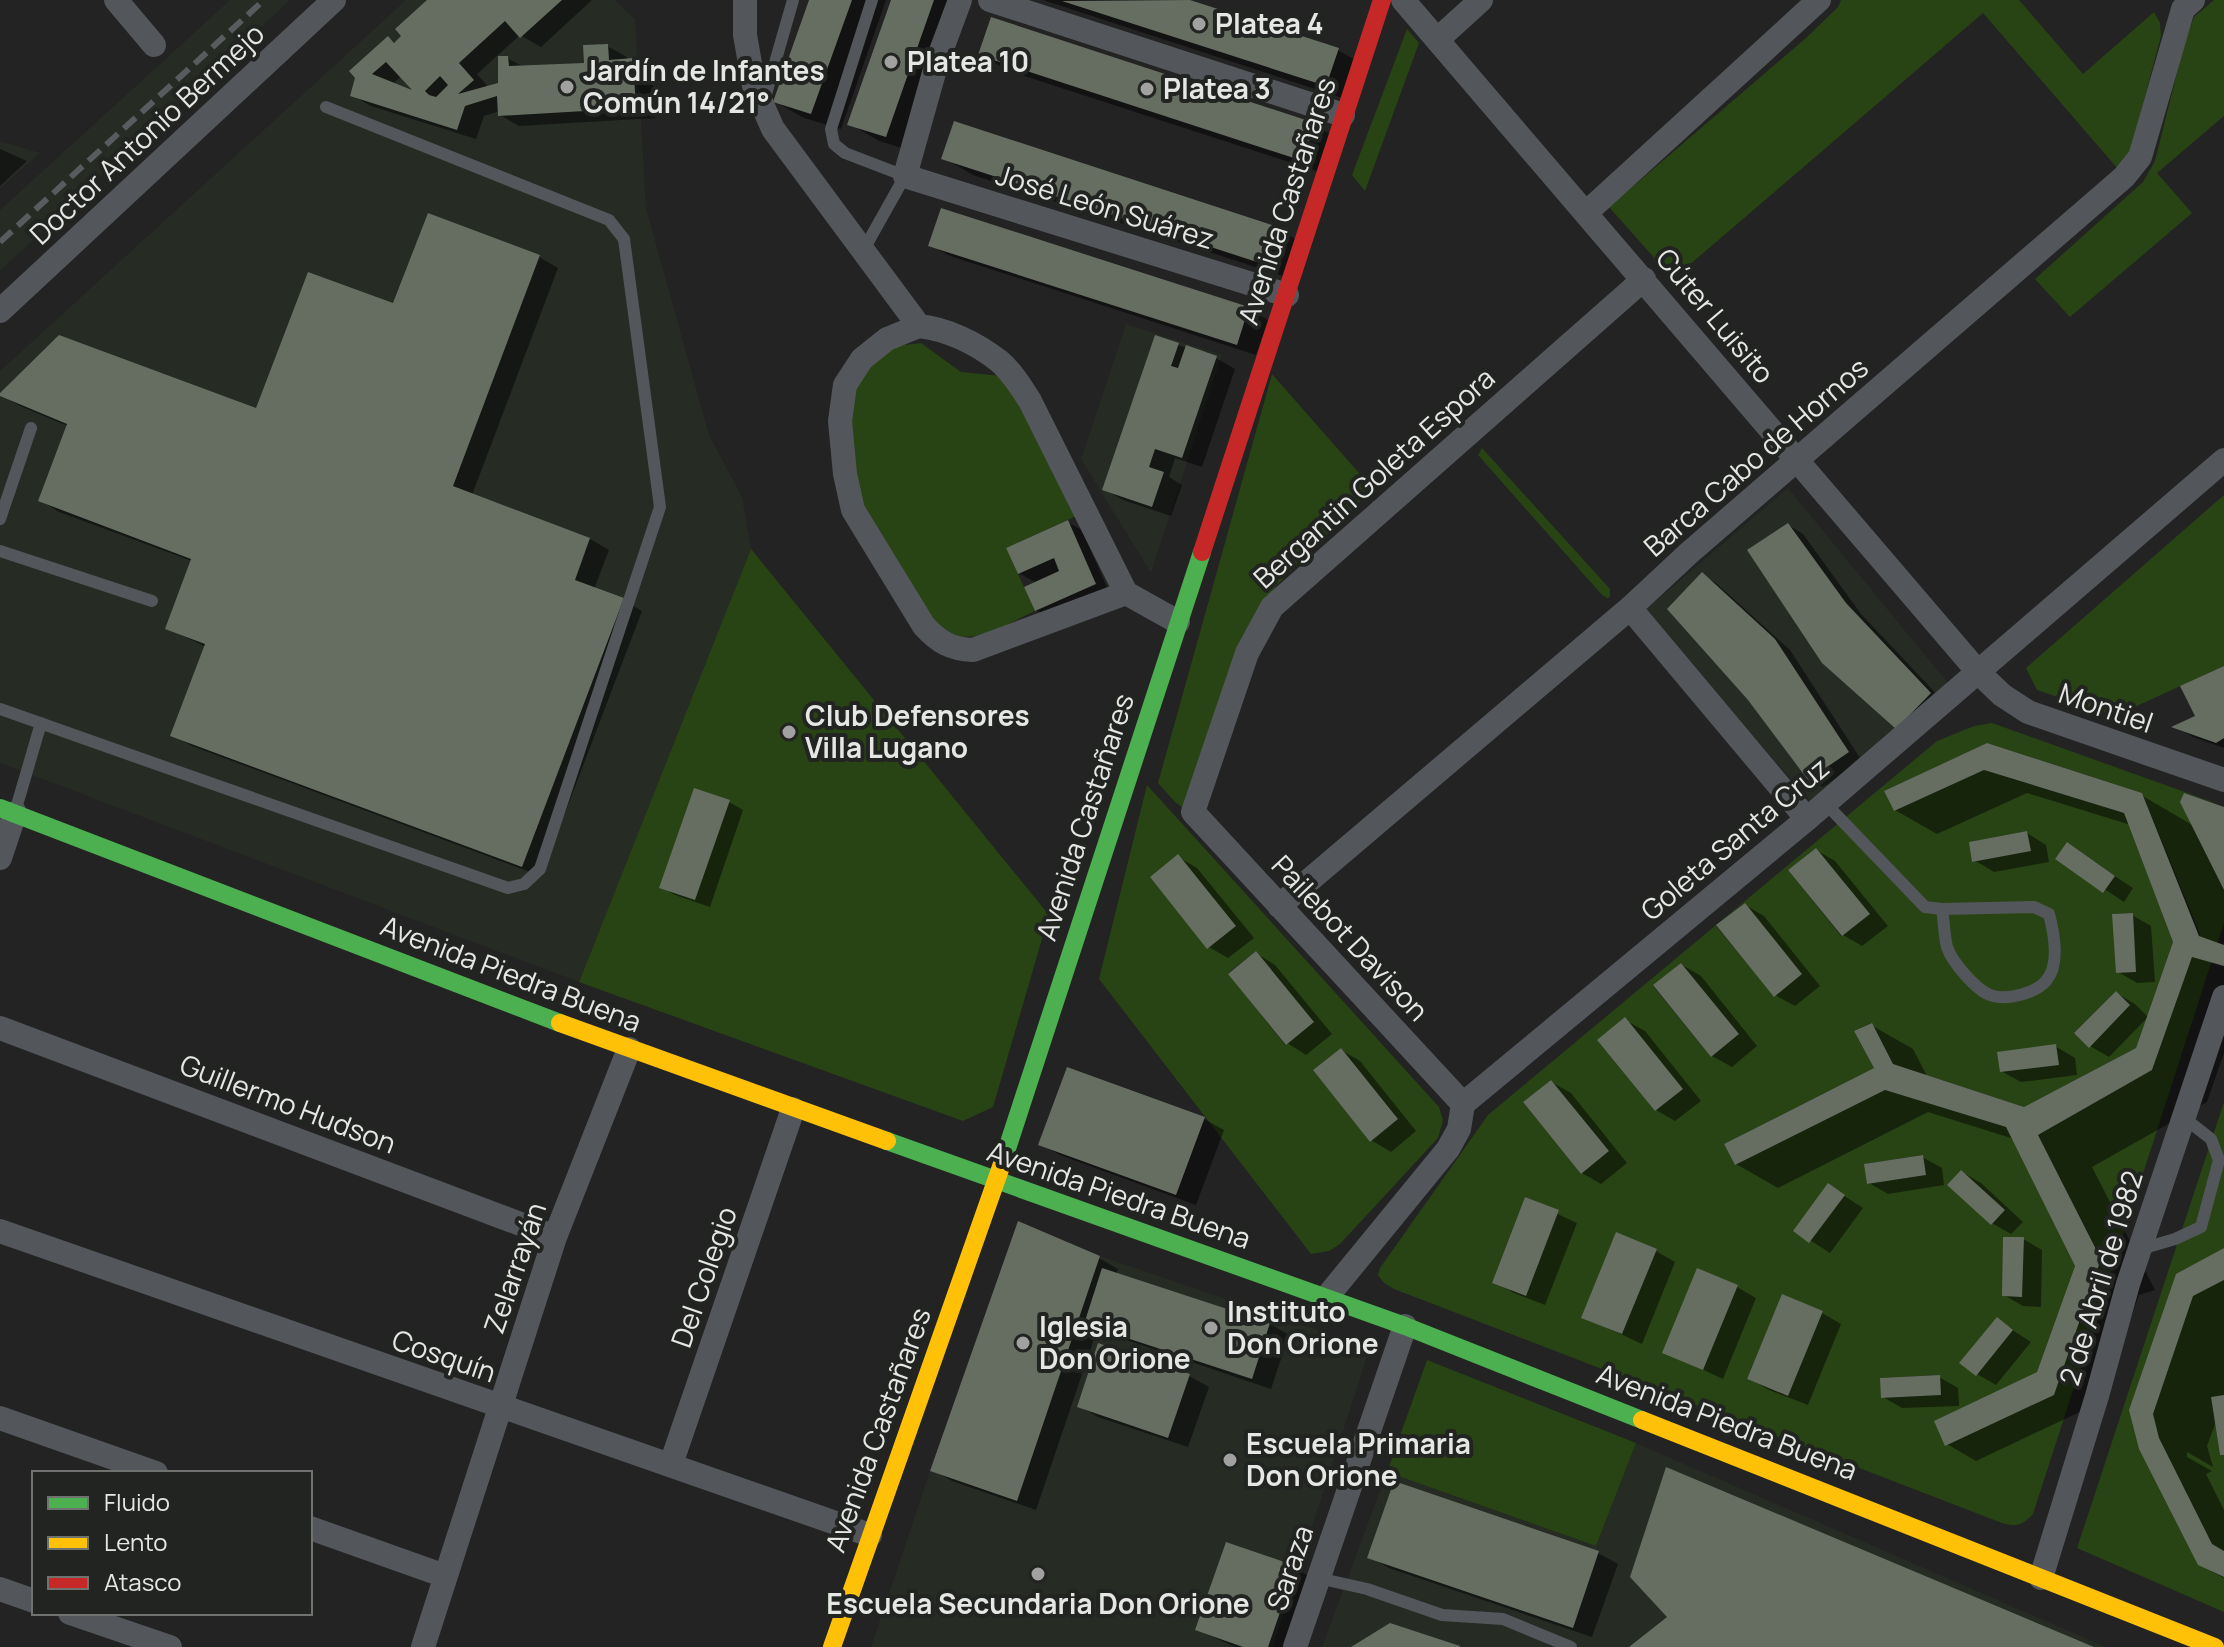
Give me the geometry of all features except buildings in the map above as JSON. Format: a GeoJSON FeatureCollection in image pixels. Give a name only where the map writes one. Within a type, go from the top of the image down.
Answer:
{"type":"FeatureCollection","features":[{"type":"Feature","properties":{"kind":"main road","name":"Avenida Castañares"},"geometry":{"type":"LineString","coordinates":[[832,1647],[997,1181],[1382,1]]}},
{"type":"Feature","properties":{"kind":"main road","name":"Avenida Piedra Buena"},"geometry":{"type":"LineString","coordinates":[[7,810],[629,1049],[1405,1326],[2215,1647]]}},
{"type":"Feature","properties":{"kind":"street"},"geometry":{"type":"LineString","coordinates":[[116,0],[154,45]]}},
{"type":"Feature","properties":{"kind":"street","name":"Doctor Antonio Bermejo"},"geometry":{"type":"LineString","coordinates":[[0,311],[334,0]]}},
{"type":"Feature","properties":{"kind":"street"},"geometry":{"type":"LineString","coordinates":[[745,0],[745,35],[754,86],[773,129],[919,326]]}},
{"type":"Feature","properties":{"kind":"street"},"geometry":{"type":"LineString","coordinates":[[905,176],[937,62],[960,0]]}},
{"type":"Feature","properties":{"kind":"street"},"geometry":{"type":"LineString","coordinates":[[990,0],[1343,115]]}},
{"type":"Feature","properties":{"kind":"street"},"geometry":{"type":"LineString","coordinates":[[1438,39],[1481,0]]}},
{"type":"Feature","properties":{"kind":"street"},"geometry":{"type":"LineString","coordinates":[[1587,212],[1819,0]]}},
{"type":"Feature","properties":{"kind":"street","name":"Barca Cabo de Hornos"},"geometry":{"type":"LineString","coordinates":[[1279,906],[1630,608],[2124,177],[2140,157],[2183,9],[2193,0]]}},
{"type":"Feature","properties":{"kind":"street","name":"Cúter Luisito"},"geometry":{"type":"LineString","coordinates":[[1382,1],[1438,39],[1979,673]]}},
{"type":"Feature","properties":{"kind":"street","name":"José León Suárez"},"geometry":{"type":"LineString","coordinates":[[905,176],[1287,295]]}},
{"type":"Feature","properties":{"kind":"street","name":"Bergantin Goleta Espora"},"geometry":{"type":"LineString","coordinates":[[1193,812],[1247,653],[1272,607],[1644,279]]}},
{"type":"Feature","properties":{"kind":"street"},"geometry":{"type":"LineString","coordinates":[[1126,593],[973,650],[956,649],[939,642],[924,626],[853,510],[845,474],[840,421],[845,385],[862,359],[887,339],[919,326],[942,328],[999,361],[1016,379],[1030,401],[1126,593],[1178,622]]}},
{"type":"Feature","properties":{"kind":"street","name":"Goleta Santa Cruz"},"geometry":{"type":"LineString","coordinates":[[1463,1104],[1816,812],[2224,460]]}},
{"type":"Feature","properties":{"kind":"street"},"geometry":{"type":"LineString","coordinates":[[1630,608],[1816,812]]}},
{"type":"Feature","properties":{"kind":"street","name":"Montiel"},"geometry":{"type":"LineString","coordinates":[[1979,673],[2002,695],[2028,712],[2224,780]]}},
{"type":"Feature","properties":{"kind":"street"},"geometry":{"type":"LineString","coordinates":[[0,858],[7,810]]}},
{"type":"Feature","properties":{"kind":"street","name":"Pailebot Davison"},"geometry":{"type":"LineString","coordinates":[[1193,812],[1463,1104]]}},
{"type":"Feature","properties":{"kind":"street","name":"2 de Abril de 1982"},"geometry":{"type":"LineString","coordinates":[[2041,1578],[2139,1250],[2224,997]]}},
{"type":"Feature","properties":{"kind":"street","name":"Guillermo Hudson"},"geometry":{"type":"LineString","coordinates":[[0,1028],[555,1237]]}},
{"type":"Feature","properties":{"kind":"street","name":"Zelarrayán"},"geometry":{"type":"LineString","coordinates":[[423,1647],[555,1237],[629,1049]]}},
{"type":"Feature","properties":{"kind":"street"},"geometry":{"type":"LineString","coordinates":[[1326,1298],[1448,1149],[1459,1129],[1463,1104]]}},
{"type":"Feature","properties":{"kind":"street","name":"Del Colegio"},"geometry":{"type":"LineString","coordinates":[[671,1464],[793,1109]]}},
{"type":"Feature","properties":{"kind":"street","name":"Cosquín"},"geometry":{"type":"LineString","coordinates":[[0,1231],[870,1535]]}},
{"type":"Feature","properties":{"kind":"street","name":"Saraza"},"geometry":{"type":"LineString","coordinates":[[1295,1647],[1405,1326]]}},
{"type":"Feature","properties":{"kind":"street"},"geometry":{"type":"LineString","coordinates":[[0,1418],[150,1471]]}},
{"type":"Feature","properties":{"kind":"street"},"geometry":{"type":"LineString","coordinates":[[312,1529],[445,1576]]}},
{"type":"Feature","properties":{"kind":"street"},"geometry":{"type":"LineString","coordinates":[[0,1589],[32,1600]]}},
{"type":"Feature","properties":{"kind":"street"},"geometry":{"type":"LineString","coordinates":[[76,1615],[170,1647]]}},
{"type":"Feature","properties":{"kind":"lane"},"geometry":{"type":"LineString","coordinates":[[762,105],[793,0]]}},
{"type":"Feature","properties":{"kind":"lane"},"geometry":{"type":"LineString","coordinates":[[863,251],[905,176],[845,153],[834,144],[831,129],[872,0]]}},
{"type":"Feature","properties":{"kind":"lane"},"geometry":{"type":"LineString","coordinates":[[0,709],[508,888],[524,884],[540,869],[660,507],[624,239],[609,220],[326,107]]}},
{"type":"Feature","properties":{"kind":"lane"},"geometry":{"type":"LineString","coordinates":[[0,519],[31,428]]}},
{"type":"Feature","properties":{"kind":"lane"},"geometry":{"type":"LineString","coordinates":[[0,551],[152,601]]}},
{"type":"Feature","properties":{"kind":"lane"},"geometry":{"type":"LineString","coordinates":[[7,810],[41,723]]}},
{"type":"Feature","properties":{"kind":"lane"},"geometry":{"type":"LineString","coordinates":[[1816,812],[1925,907],[2034,907],[2049,914],[2054,934],[2048,980],[2031,993],[1993,996],[1972,983],[1947,948],[1942,909]]}},
{"type":"Feature","properties":{"kind":"lane"},"geometry":{"type":"LineString","coordinates":[[2139,1250],[2201,1227],[2219,1160],[2211,1139],[2183,1117]]}},
{"type":"Feature","properties":{"kind":"lane"},"geometry":{"type":"LineString","coordinates":[[1318,1578],[1367,1589],[1442,1615],[1503,1619],[1571,1647]]}},
{"type":"Feature","properties":{"kind":"shaded area"},"geometry":{"type":"Polygon","coordinates":[[[230,0],[290,0],[0,271],[0,210],[230,0]]]}},
{"type":"Feature","properties":{"kind":"shaded area"},"geometry":{"type":"Polygon","coordinates":[[[406,0],[615,0],[635,19],[646,208],[709,435],[742,497],[751,549],[579,982],[0,763],[0,371],[406,0]]]}},
{"type":"Feature","properties":{"kind":"shaded area"},"geometry":{"type":"Polygon","coordinates":[[[0,141],[40,153],[0,188],[0,141]]]}},
{"type":"Feature","properties":{"kind":"shaded area"},"geometry":{"type":"Polygon","coordinates":[[[1126,324],[1222,355],[1151,573],[1081,459],[1126,324]]]}},
{"type":"Feature","properties":{"kind":"shaded area"},"geometry":{"type":"Polygon","coordinates":[[[1788,488],[1948,683],[1810,801],[1644,611],[1788,488]]]}},
{"type":"Feature","properties":{"kind":"shaded area"},"geometry":{"type":"Polygon","coordinates":[[[1100,1256],[1370,1348],[1273,1647],[871,1647],[930,1471],[1016,1501],[1100,1256]]]}},
{"type":"Feature","properties":{"kind":"shaded area"},"geometry":{"type":"Polygon","coordinates":[[[1636,1443],[2106,1647],[1322,1647],[1387,1472],[1596,1546],[1636,1443]]]}},
{"type":"Feature","properties":{"kind":"green space"},"geometry":{"type":"Polygon","coordinates":[[[1841,0],[2019,0],[2083,74],[2154,12],[2160,23],[2161,36],[2133,141],[2140,150],[2118,169],[1983,13],[1673,279],[1609,207],[1806,38],[1838,7],[1841,0]]]}},
{"type":"Feature","properties":{"kind":"green space"},"geometry":{"type":"Polygon","coordinates":[[[2214,0],[2224,0],[2224,116],[2157,173],[2192,213],[2070,317],[2035,279],[2143,182],[2155,161],[2194,17],[2214,0]]]}},
{"type":"Feature","properties":{"kind":"green space"},"geometry":{"type":"Polygon","coordinates":[[[1407,29],[1419,43],[1365,191],[1352,175],[1407,29]]]}},
{"type":"Feature","properties":{"kind":"green space"},"geometry":{"type":"Polygon","coordinates":[[[921,343],[961,372],[1001,376],[1016,392],[1076,516],[1006,548],[1035,611],[977,636],[965,637],[940,630],[860,507],[847,417],[854,385],[868,365],[895,346],[921,343]]]}},
{"type":"Feature","properties":{"kind":"green space"},"geometry":{"type":"Polygon","coordinates":[[[1272,374],[1373,489],[1276,586],[1242,649],[1185,809],[1158,783],[1272,374]]]}},
{"type":"Feature","properties":{"kind":"green space"},"geometry":{"type":"Polygon","coordinates":[[[1482,448],[1610,589],[1610,597],[1602,595],[1478,455],[1482,448]]]}},
{"type":"Feature","properties":{"kind":"green space"},"geometry":{"type":"Polygon","coordinates":[[[2224,495],[2224,666],[2115,716],[2037,690],[2026,668],[2224,495]]]}},
{"type":"Feature","properties":{"kind":"green space","name":"Club Defensores Villa Lugano"},"geometry":{"type":"Polygon","coordinates":[[[751,549],[1049,915],[993,1107],[963,1121],[579,982],[751,549]]]}},
{"type":"Feature","properties":{"kind":"green space"},"geometry":{"type":"Polygon","coordinates":[[[1992,723],[2224,806],[2184,793],[2181,801],[2224,890],[2224,923],[2030,1517],[2016,1525],[2002,1523],[1384,1283],[1378,1275],[1380,1268],[1488,1115],[1937,741],[1974,726],[1992,723]],[[1987,743],[1884,791],[1894,811],[1984,770],[2124,813],[2173,942],[2136,1048],[2024,1107],[1893,1064],[1871,1023],[1854,1031],[1874,1068],[1724,1144],[1735,1165],[1885,1090],[2006,1127],[2075,1266],[2037,1372],[2054,1394],[2101,1258],[2038,1135],[2152,1070],[2200,934],[2142,793],[1987,743]],[[2027,831],[1970,842],[1973,862],[2030,851],[2027,831]],[[2067,842],[2055,859],[2104,892],[2115,876],[2067,842]],[[1816,848],[1788,870],[1841,936],[1869,914],[1816,848]],[[1744,903],[1716,926],[1774,996],[1802,974],[1744,903]],[[2132,913],[2113,914],[2117,973],[2136,972],[2132,913]],[[1681,963],[1653,986],[1711,1057],[1739,1034],[1681,963]],[[2116,991],[2074,1033],[2089,1047],[2130,1005],[2116,991]],[[1597,1040],[1655,1111],[1683,1089],[1597,1040]],[[1551,1080],[1523,1102],[1581,1174],[1609,1151],[1551,1080]],[[1922,1155],[1865,1164],[1867,1184],[1925,1175],[1922,1155]],[[1525,1197],[1492,1283],[1525,1296],[1559,1211],[1525,1197]],[[1657,1249],[1582,1318],[1622,1334],[1657,1249]],[[1782,1295],[1747,1379],[1787,1396],[1823,1311],[1782,1295]],[[1939,1375],[1881,1378],[1882,1398],[1940,1395],[1939,1375]]]}},
{"type":"Feature","properties":{"kind":"green space"},"geometry":{"type":"Polygon","coordinates":[[[1147,785],[1439,1107],[1443,1120],[1438,1138],[1340,1244],[1329,1251],[1311,1254],[1099,979],[1147,785]],[[1177,855],[1150,877],[1207,948],[1177,855]],[[1256,951],[1228,973],[1285,1045],[1313,1022],[1256,951]],[[1341,1048],[1313,1070],[1370,1142],[1398,1119],[1341,1048]]]}},
{"type":"Feature","properties":{"kind":"green space"},"geometry":{"type":"Polygon","coordinates":[[[2224,1102],[2224,1248],[2192,1266],[2205,1290],[2224,1280],[2224,1395],[2211,1397],[2220,1455],[2224,1455],[2224,1551],[2199,1565],[2224,1577],[2224,1612],[2077,1548],[2224,1102]],[[2159,1439],[2199,1564],[2212,1544],[2159,1439]]]}},
{"type":"Feature","properties":{"kind":"green space"},"geometry":{"type":"Polygon","coordinates":[[[1427,1360],[1636,1443],[1596,1546],[1387,1472],[1427,1360]]]}},
{"type":"Feature","properties":{"kind":"railway"},"geometry":{"type":"LineString","coordinates":[[0,242],[264,0]]}},
{"type":"Feature","properties":{"kind":"traffic: fast"},"geometry":{"type":"LineString","coordinates":[[1003,1161],[1202,552]]}},
{"type":"Feature","properties":{"kind":"traffic: fast"},"geometry":{"type":"LineString","coordinates":[[0,808],[560,1023]]}},
{"type":"Feature","properties":{"kind":"traffic: fast"},"geometry":{"type":"LineString","coordinates":[[887,1141],[1405,1326],[1642,1420]]}},
{"type":"Feature","properties":{"kind":"traffic: slow"},"geometry":{"type":"LineString","coordinates":[[560,1023],[887,1141]]}},
{"type":"Feature","properties":{"kind":"traffic: slow"},"geometry":{"type":"LineString","coordinates":[[832,1647],[1003,1161]]}},
{"type":"Feature","properties":{"kind":"traffic: slow"},"geometry":{"type":"LineString","coordinates":[[1642,1420],[2215,1647]]}},
{"type":"Feature","properties":{"kind":"traffic: jam"},"geometry":{"type":"LineString","coordinates":[[1202,552],[1382,0]]}},
{"type":"Feature","properties":{"kind":"place","name":"Platea 4"},"geometry":{"type":"Point","coordinates":[1199,24]}},
{"type":"Feature","properties":{"kind":"place","name":"Platea 10"},"geometry":{"type":"Point","coordinates":[891,62]}},
{"type":"Feature","properties":{"kind":"place","name":"Jardín de Infantes Común 14/21°"},"geometry":{"type":"Point","coordinates":[567,87]}},
{"type":"Feature","properties":{"kind":"place","name":"Platea 3"},"geometry":{"type":"Point","coordinates":[1147,89]}},
{"type":"Feature","properties":{"kind":"place","name":"Club Defensores Villa Lugano"},"geometry":{"type":"Point","coordinates":[789,732]}},
{"type":"Feature","properties":{"kind":"place","name":"Instituto Don Orione"},"geometry":{"type":"Point","coordinates":[1211,1328]}},
{"type":"Feature","properties":{"kind":"place","name":"Iglesia Don Orione"},"geometry":{"type":"Point","coordinates":[1023,1343]}},
{"type":"Feature","properties":{"kind":"place","name":"Escuela Primaria Don Orione"},"geometry":{"type":"Point","coordinates":[1230,1460]}},
{"type":"Feature","properties":{"kind":"place","name":"Escuela Secundaria Don Orione"},"geometry":{"type":"Point","coordinates":[1038,1574]}}]}
